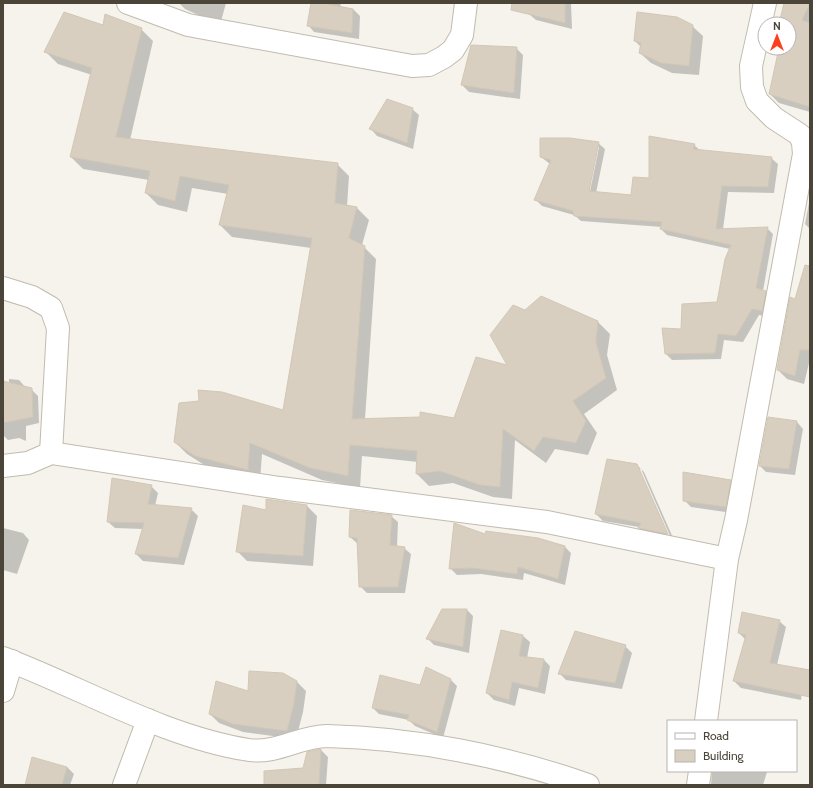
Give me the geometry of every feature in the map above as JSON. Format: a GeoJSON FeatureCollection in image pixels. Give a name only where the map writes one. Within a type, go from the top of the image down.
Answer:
{"type":"FeatureCollection","features":[{"type":"Feature","properties":{"kind":"street"},"geometry":{"type":"LineString","coordinates":[[128,3],[188,25],[412,66],[429,65],[453,50],[462,36],[466,3]]}},
{"type":"Feature","properties":{"kind":"street"},"geometry":{"type":"LineString","coordinates":[[706,720],[727,559],[736,520],[804,154],[803,143],[800,135],[774,118],[757,101],[752,87],[751,66],[765,3]]}},
{"type":"Feature","properties":{"kind":"street"},"geometry":{"type":"LineString","coordinates":[[3,288],[32,297],[51,308],[58,328],[50,453]]}},
{"type":"Feature","properties":{"kind":"street"},"geometry":{"type":"LineString","coordinates":[[3,466],[28,463],[50,453],[280,488],[547,522],[727,559]]}},
{"type":"Feature","properties":{"kind":"street"},"geometry":{"type":"LineString","coordinates":[[3,691],[7,660],[148,720],[221,745],[252,750],[274,750],[299,741],[325,736],[417,742],[482,756],[567,778],[588,785]]}},
{"type":"Feature","properties":{"kind":"street"},"geometry":{"type":"LineString","coordinates":[[124,785],[148,720]]}},
{"type":"Feature","properties":{"kind":"street"},"geometry":{"type":"LineString","coordinates":[[698,785],[700,772]]}},
{"type":"Feature","properties":{"kind":"building"},"geometry":{"type":"Polygon","coordinates":[[[311,3],[323,3],[353,9],[352,33],[307,26],[311,3]]]}},
{"type":"Feature","properties":{"kind":"building"},"geometry":{"type":"Polygon","coordinates":[[[512,3],[565,3],[565,23],[511,10],[512,3]]]}},
{"type":"Feature","properties":{"kind":"building"},"geometry":{"type":"Polygon","coordinates":[[[784,3],[810,3],[802,20],[810,23],[810,107],[769,94],[777,56],[797,56],[797,16],[781,16],[784,3]]]}},
{"type":"Feature","properties":{"kind":"building"},"geometry":{"type":"Polygon","coordinates":[[[64,12],[103,25],[105,14],[142,28],[116,137],[338,163],[335,203],[357,207],[349,238],[365,246],[352,419],[420,417],[420,412],[454,418],[476,357],[507,365],[490,335],[513,305],[525,310],[541,296],[598,321],[596,342],[606,378],[573,401],[586,421],[576,443],[543,437],[534,451],[503,429],[500,487],[480,485],[440,471],[416,474],[417,451],[350,445],[348,476],[310,468],[250,443],[248,470],[195,456],[174,442],[179,403],[199,401],[198,390],[222,392],[283,410],[312,238],[219,225],[229,185],[180,176],[175,201],[145,193],[150,171],[70,157],[92,68],[44,52],[64,12]]]}},
{"type":"Feature","properties":{"kind":"building"},"geometry":{"type":"Polygon","coordinates":[[[637,12],[677,17],[693,25],[689,66],[661,63],[639,53],[641,43],[634,41],[637,12]]]}},
{"type":"Feature","properties":{"kind":"building"},"geometry":{"type":"Polygon","coordinates":[[[471,45],[517,47],[514,93],[461,85],[471,45]]]}},
{"type":"Feature","properties":{"kind":"building"},"geometry":{"type":"Polygon","coordinates":[[[387,99],[413,108],[407,143],[369,129],[387,99]]]}},
{"type":"Feature","properties":{"kind":"building"},"geometry":{"type":"Polygon","coordinates":[[[649,136],[695,144],[693,149],[772,157],[768,187],[722,186],[716,229],[768,227],[756,288],[766,291],[762,311],[752,309],[736,336],[718,334],[715,353],[665,354],[662,328],[681,329],[682,304],[717,302],[725,259],[731,245],[660,229],[662,222],[574,216],[573,211],[534,200],[551,160],[540,157],[540,138],[570,138],[599,142],[589,191],[631,195],[633,177],[649,178],[649,136]]]}},
{"type":"Feature","properties":{"kind":"building"},"geometry":{"type":"Polygon","coordinates":[[[805,265],[810,266],[810,350],[800,350],[795,376],[777,370],[790,297],[795,299],[805,265]]]}},
{"type":"Feature","properties":{"kind":"building"},"geometry":{"type":"Polygon","coordinates":[[[3,381],[32,388],[33,417],[3,423],[3,381]]]}},
{"type":"Feature","properties":{"kind":"building"},"geometry":{"type":"Polygon","coordinates":[[[768,417],[797,421],[789,469],[759,466],[768,417]]]}},
{"type":"Feature","properties":{"kind":"building"},"geometry":{"type":"Polygon","coordinates":[[[607,459],[637,464],[668,534],[638,528],[641,523],[595,514],[607,459]]]}},
{"type":"Feature","properties":{"kind":"building"},"geometry":{"type":"Polygon","coordinates":[[[683,472],[731,480],[726,507],[683,501],[683,472]]]}},
{"type":"Feature","properties":{"kind":"building"},"geometry":{"type":"Polygon","coordinates":[[[112,478],[152,485],[148,504],[192,508],[178,558],[135,554],[144,523],[107,522],[112,478]]]}},
{"type":"Feature","properties":{"kind":"building"},"geometry":{"type":"Polygon","coordinates":[[[266,499],[307,505],[303,556],[236,552],[243,505],[266,510],[266,499]]]}},
{"type":"Feature","properties":{"kind":"building"},"geometry":{"type":"Polygon","coordinates":[[[350,510],[392,515],[390,545],[405,547],[398,587],[359,587],[357,538],[349,537],[350,510]]]}},
{"type":"Feature","properties":{"kind":"building"},"geometry":{"type":"Polygon","coordinates":[[[454,523],[485,534],[486,531],[538,538],[565,546],[558,579],[518,567],[517,574],[473,568],[449,569],[454,523]]]}},
{"type":"Feature","properties":{"kind":"building"},"geometry":{"type":"Polygon","coordinates":[[[442,609],[467,609],[463,647],[426,639],[442,609]]]}},
{"type":"Feature","properties":{"kind":"building"},"geometry":{"type":"Polygon","coordinates":[[[742,612],[780,620],[770,663],[810,670],[810,697],[733,681],[746,635],[738,633],[742,612]]]}},
{"type":"Feature","properties":{"kind":"building"},"geometry":{"type":"Polygon","coordinates":[[[501,630],[523,635],[519,656],[544,659],[538,688],[512,682],[509,700],[486,693],[501,630]]]}},
{"type":"Feature","properties":{"kind":"building"},"geometry":{"type":"Polygon","coordinates":[[[575,631],[626,645],[615,683],[558,674],[575,631]]]}},
{"type":"Feature","properties":{"kind":"building"},"geometry":{"type":"Polygon","coordinates":[[[426,667],[451,679],[437,732],[407,720],[409,715],[372,708],[380,675],[420,685],[426,667]]]}},
{"type":"Feature","properties":{"kind":"building"},"geometry":{"type":"Polygon","coordinates":[[[249,671],[283,673],[297,681],[294,703],[287,731],[233,724],[209,714],[216,681],[248,691],[249,671]]]}},
{"type":"Feature","properties":{"kind":"building"},"geometry":{"type":"Polygon","coordinates":[[[321,749],[319,785],[264,785],[264,771],[303,768],[307,752],[321,749]]]}},
{"type":"Feature","properties":{"kind":"building"},"geometry":{"type":"Polygon","coordinates":[[[32,757],[67,767],[62,785],[25,785],[32,757]]]}}]}
